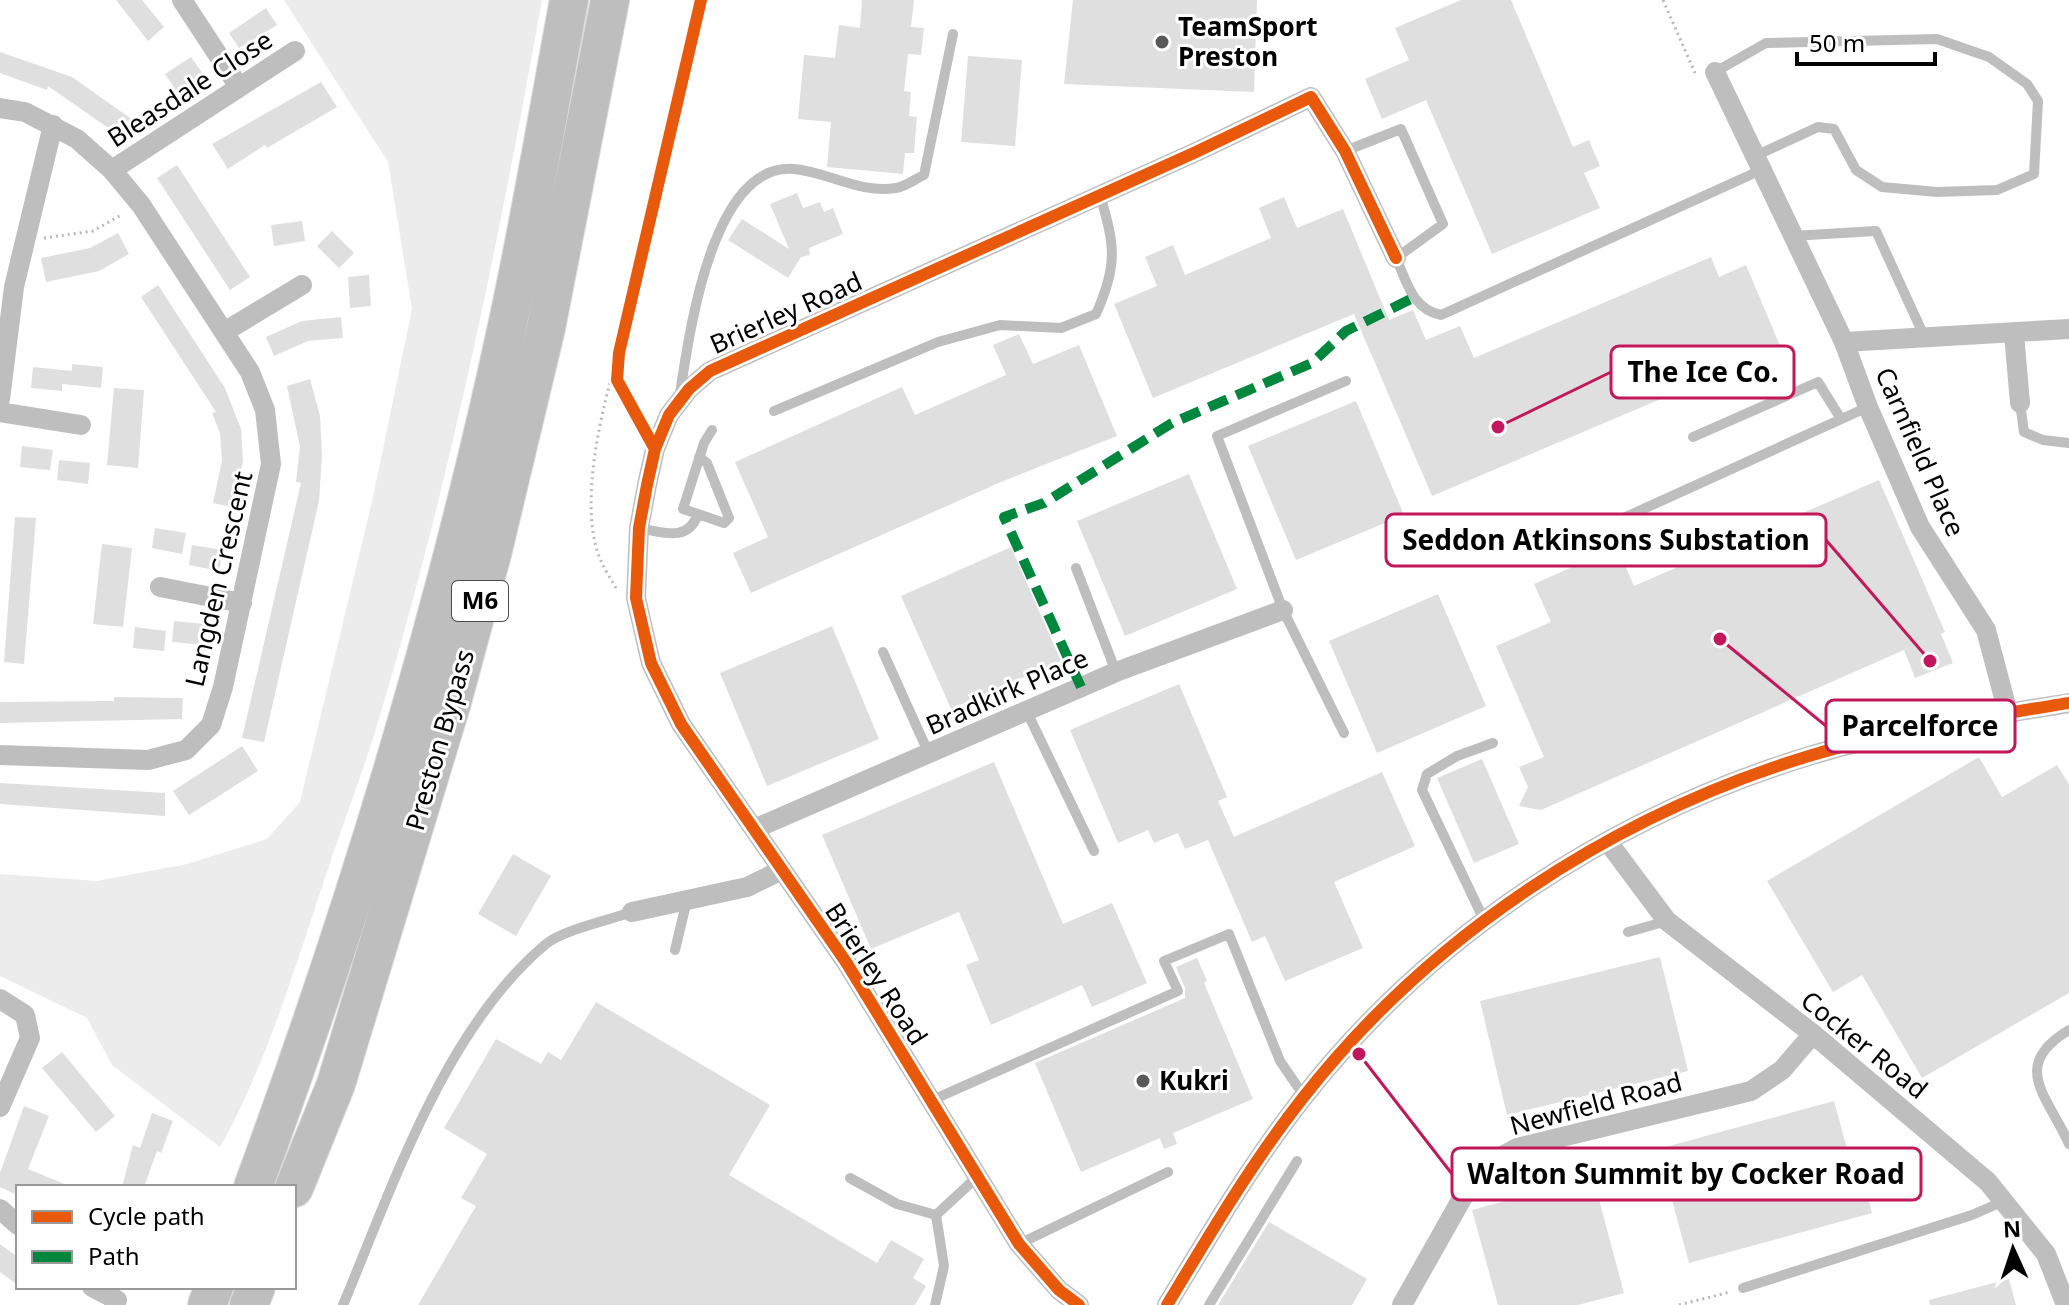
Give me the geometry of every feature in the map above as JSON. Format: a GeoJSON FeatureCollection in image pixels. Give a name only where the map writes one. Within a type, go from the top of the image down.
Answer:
{"type":"FeatureCollection","features":[{"type":"Feature","properties":{"kind":"highway","name":"Preston Bypass"},"geometry":{"type":"LineString","coordinates":[[254,1185],[354,895],[455,544],[509,320],[569,0]]}},
{"type":"Feature","properties":{"kind":"highway","name":"Preston Bypass"},"geometry":{"type":"LineString","coordinates":[[295,1185],[340,1069],[452,702],[492,554],[546,328],[610,0]]}},
{"type":"Feature","properties":{"kind":"street"},"geometry":{"type":"LineString","coordinates":[[182,0],[239,87]]}},
{"type":"Feature","properties":{"kind":"street","name":"Bleasdale Close"},"geometry":{"type":"LineString","coordinates":[[112,170],[295,51]]}},
{"type":"Feature","properties":{"kind":"street","name":"Carnfield Place"},"geometry":{"type":"LineString","coordinates":[[1705,73],[1756,164],[1844,342],[1868,407],[1920,527],[1986,630],[2008,713]]}},
{"type":"Feature","properties":{"kind":"street","name":"Brierley Road"},"geometry":{"type":"LineString","coordinates":[[1079,1305],[1059,1290],[1019,1244],[846,962],[681,724],[651,663],[636,598],[639,528],[655,449],[678,403],[710,371],[1311,97],[1345,151],[1396,258]]}},
{"type":"Feature","properties":{"kind":"street","name":"Langden Crescent"},"geometry":{"type":"LineString","coordinates":[[0,108],[25,112],[77,139],[112,170],[141,205],[250,372],[265,410],[271,464],[242,603],[211,725],[186,750],[148,760],[0,755]]}},
{"type":"Feature","properties":{"kind":"street"},"geometry":{"type":"LineString","coordinates":[[0,399],[7,286],[24,238],[53,125]]}},
{"type":"Feature","properties":{"kind":"street"},"geometry":{"type":"LineString","coordinates":[[224,332],[302,285]]}},
{"type":"Feature","properties":{"kind":"street","name":"Carnfield Place"},"geometry":{"type":"LineString","coordinates":[[1844,342],[2069,329]]}},
{"type":"Feature","properties":{"kind":"street"},"geometry":{"type":"LineString","coordinates":[[2014,334],[2020,403]]}},
{"type":"Feature","properties":{"kind":"street"},"geometry":{"type":"LineString","coordinates":[[0,412],[81,425]]}},
{"type":"Feature","properties":{"kind":"street"},"geometry":{"type":"LineString","coordinates":[[160,587],[242,603]]}},
{"type":"Feature","properties":{"kind":"street","name":"Bradkirk Place"},"geometry":{"type":"LineString","coordinates":[[754,829],[1116,672],[1283,610]]}},
{"type":"Feature","properties":{"kind":"street"},"geometry":{"type":"LineString","coordinates":[[1167,1305],[1244,1177],[1304,1096],[1412,982],[1484,920],[1543,878],[1670,807],[1807,756],[1877,737],[2069,703]]}},
{"type":"Feature","properties":{"kind":"street","name":"Cocker Road"},"geometry":{"type":"LineString","coordinates":[[1608,842],[1667,921],[1813,1034],[1988,1182],[2046,1254],[2066,1305]]}},
{"type":"Feature","properties":{"kind":"street"},"geometry":{"type":"LineString","coordinates":[[632,912],[747,887],[780,871]]}},
{"type":"Feature","properties":{"kind":"street"},"geometry":{"type":"LineString","coordinates":[[0,999],[25,1015],[30,1038],[0,1107]]}},
{"type":"Feature","properties":{"kind":"street","name":"Newfield Road"},"geometry":{"type":"LineString","coordinates":[[1402,1305],[1469,1186],[1488,1164],[1517,1148],[1751,1091],[1782,1070],[1813,1034]]}},
{"type":"Feature","properties":{"kind":"street"},"geometry":{"type":"LineString","coordinates":[[0,1209],[16,1223]]}},
{"type":"Feature","properties":{"kind":"street"},"geometry":{"type":"LineString","coordinates":[[96,1289],[117,1300]]}},
{"type":"Feature","properties":{"kind":"lane"},"geometry":{"type":"LineString","coordinates":[[678,403],[699,283],[731,207],[764,176],[792,168],[861,186],[897,188],[924,175],[953,34]]}},
{"type":"Feature","properties":{"kind":"lane"},"geometry":{"type":"LineString","coordinates":[[1345,151],[1401,129],[1443,224],[1396,258],[1413,298],[1426,312],[1441,315],[1756,164],[1818,127],[1834,129],[1856,170],[1882,187],[1937,192],[1997,190],[2034,174],[2038,101],[2027,84],[1989,57],[1937,39],[1766,43],[1705,73]]}},
{"type":"Feature","properties":{"kind":"lane"},"geometry":{"type":"LineString","coordinates":[[774,411],[938,342],[1000,325],[1061,328],[1096,314],[1111,279],[1112,265],[1112,237],[1100,195]]}},
{"type":"Feature","properties":{"kind":"lane"},"geometry":{"type":"LineString","coordinates":[[1792,236],[1876,231],[1925,338]]}},
{"type":"Feature","properties":{"kind":"lane"},"geometry":{"type":"LineString","coordinates":[[1344,733],[1283,610],[1217,436],[1346,381]]}},
{"type":"Feature","properties":{"kind":"lane"},"geometry":{"type":"LineString","coordinates":[[1693,437],[1818,382],[1841,419]]}},
{"type":"Feature","properties":{"kind":"lane"},"geometry":{"type":"LineString","coordinates":[[2020,403],[2024,432],[2043,440],[2069,443]]}},
{"type":"Feature","properties":{"kind":"lane"},"geometry":{"type":"LineString","coordinates":[[1531,560],[1868,407]]}},
{"type":"Feature","properties":{"kind":"lane"},"geometry":{"type":"LineString","coordinates":[[699,457],[707,463],[729,518],[724,523],[683,509],[699,457],[712,430]]}},
{"type":"Feature","properties":{"kind":"lane"},"geometry":{"type":"LineString","coordinates":[[639,528],[673,534],[687,532],[698,514]]}},
{"type":"Feature","properties":{"kind":"lane"},"geometry":{"type":"LineString","coordinates":[[1076,568],[1116,672]]}},
{"type":"Feature","properties":{"kind":"lane"},"geometry":{"type":"LineString","coordinates":[[883,652],[929,754]]}},
{"type":"Feature","properties":{"kind":"lane"},"geometry":{"type":"LineString","coordinates":[[1026,710],[1094,851]]}},
{"type":"Feature","properties":{"kind":"lane"},"geometry":{"type":"LineString","coordinates":[[1484,920],[1422,790],[1427,774],[1457,756],[1493,743]]}},
{"type":"Feature","properties":{"kind":"lane"},"geometry":{"type":"LineString","coordinates":[[675,950],[687,900]]}},
{"type":"Feature","properties":{"kind":"lane"},"geometry":{"type":"LineString","coordinates":[[343,1305],[407,1152],[473,1023],[548,942],[632,912]]}},
{"type":"Feature","properties":{"kind":"lane"},"geometry":{"type":"LineString","coordinates":[[1628,932],[1667,921]]}},
{"type":"Feature","properties":{"kind":"lane"},"geometry":{"type":"LineString","coordinates":[[930,1101],[1178,991],[1164,961],[1229,934],[1280,1061],[1304,1096]]}},
{"type":"Feature","properties":{"kind":"lane"},"geometry":{"type":"LineString","coordinates":[[2069,1030],[2045,1045],[2036,1068],[2039,1082],[2069,1144]]}},
{"type":"Feature","properties":{"kind":"lane"},"geometry":{"type":"LineString","coordinates":[[1209,1305],[1297,1161]]}},
{"type":"Feature","properties":{"kind":"lane"},"geometry":{"type":"LineString","coordinates":[[1019,1244],[1168,1172]]}},
{"type":"Feature","properties":{"kind":"lane"},"geometry":{"type":"LineString","coordinates":[[850,1178],[897,1204],[936,1215]]}},
{"type":"Feature","properties":{"kind":"lane"},"geometry":{"type":"LineString","coordinates":[[936,1215],[976,1178]]}},
{"type":"Feature","properties":{"kind":"lane"},"geometry":{"type":"LineString","coordinates":[[1743,1288],[1942,1225],[2004,1201]]}},
{"type":"Feature","properties":{"kind":"lane"},"geometry":{"type":"LineString","coordinates":[[935,1305],[944,1266],[936,1215]]}},
{"type":"Feature","properties":{"kind":"path"},"geometry":{"type":"LineString","coordinates":[[1663,0],[1705,73]]}},
{"type":"Feature","properties":{"kind":"path"},"geometry":{"type":"LineString","coordinates":[[24,238],[93,231],[141,205]]}},
{"type":"Feature","properties":{"kind":"path"},"geometry":{"type":"LineString","coordinates":[[620,594],[599,559],[592,510],[602,405],[623,337]]}},
{"type":"Feature","properties":{"kind":"path"},"geometry":{"type":"LineString","coordinates":[[619,353],[617,380],[622,392]]}},
{"type":"Feature","properties":{"kind":"path"},"geometry":{"type":"LineString","coordinates":[[1679,1305],[1743,1288]]}},
{"type":"Feature","properties":{"kind":"shaded area"},"geometry":{"type":"Polygon","coordinates":[[[284,0],[542,0],[472,358],[406,624],[369,751],[280,1010],[252,1082],[220,1147],[112,1065],[87,1018],[0,976],[0,874],[97,881],[187,864],[267,839],[300,802],[373,497],[412,309],[388,162],[284,0]]]}},
{"type":"Feature","properties":{"kind":"building"},"geometry":{"type":"Polygon","coordinates":[[[116,0],[142,0],[164,27],[148,41],[116,0]]]}},
{"type":"Feature","properties":{"kind":"building"},"geometry":{"type":"Polygon","coordinates":[[[862,0],[914,0],[911,27],[924,28],[921,55],[908,54],[904,91],[911,92],[909,116],[917,117],[914,153],[905,153],[903,174],[827,167],[831,122],[798,119],[804,55],[835,58],[839,25],[860,28],[862,0]]]}},
{"type":"Feature","properties":{"kind":"building","name":"TeamSport Preston"},"geometry":{"type":"Polygon","coordinates":[[[1073,0],[1257,0],[1254,92],[1064,84],[1073,0]]]}},
{"type":"Feature","properties":{"kind":"building"},"geometry":{"type":"Polygon","coordinates":[[[1461,0],[1511,0],[1573,147],[1589,140],[1600,166],[1584,173],[1600,208],[1492,254],[1426,100],[1382,119],[1365,79],[1409,60],[1395,28],[1461,0]]]}},
{"type":"Feature","properties":{"kind":"building"},"geometry":{"type":"Polygon","coordinates":[[[266,8],[277,25],[239,48],[229,33],[266,8]]]}},
{"type":"Feature","properties":{"kind":"building"},"geometry":{"type":"Polygon","coordinates":[[[0,52],[72,77],[133,120],[120,136],[48,86],[47,90],[0,73],[0,52]]]}},
{"type":"Feature","properties":{"kind":"building"},"geometry":{"type":"Polygon","coordinates":[[[968,56],[1022,60],[1015,146],[961,142],[968,56]]]}},
{"type":"Feature","properties":{"kind":"building"},"geometry":{"type":"Polygon","coordinates":[[[191,57],[203,74],[177,92],[165,74],[191,57]]]}},
{"type":"Feature","properties":{"kind":"building"},"geometry":{"type":"Polygon","coordinates":[[[321,82],[337,107],[267,148],[265,145],[228,169],[212,144],[321,82]]]}},
{"type":"Feature","properties":{"kind":"building"},"geometry":{"type":"Polygon","coordinates":[[[177,165],[250,277],[230,290],[157,178],[177,165]]]}},
{"type":"Feature","properties":{"kind":"building"},"geometry":{"type":"Polygon","coordinates":[[[797,193],[803,208],[820,202],[824,212],[833,208],[843,234],[809,248],[810,255],[801,257],[788,278],[728,240],[742,219],[789,249],[770,204],[797,193]]]}},
{"type":"Feature","properties":{"kind":"building"},"geometry":{"type":"Polygon","coordinates":[[[1284,197],[1297,228],[1343,209],[1389,320],[1413,310],[1426,340],[1460,326],[1474,358],[1711,257],[1719,277],[1746,265],[1781,348],[1432,496],[1354,314],[1153,398],[1114,304],[1157,286],[1145,257],[1173,245],[1185,275],[1271,238],[1259,208],[1284,197]]]}},
{"type":"Feature","properties":{"kind":"building"},"geometry":{"type":"Polygon","coordinates":[[[302,221],[305,241],[274,246],[271,225],[302,221]]]}},
{"type":"Feature","properties":{"kind":"building"},"geometry":{"type":"Polygon","coordinates":[[[332,231],[354,253],[339,268],[317,246],[332,231]]]}},
{"type":"Feature","properties":{"kind":"building"},"geometry":{"type":"Polygon","coordinates":[[[118,233],[129,254],[99,271],[46,282],[41,258],[90,248],[118,233]]]}},
{"type":"Feature","properties":{"kind":"building"},"geometry":{"type":"Polygon","coordinates":[[[369,275],[371,306],[350,308],[348,277],[369,275]]]}},
{"type":"Feature","properties":{"kind":"building"},"geometry":{"type":"Polygon","coordinates":[[[158,285],[225,388],[241,429],[243,461],[233,507],[213,503],[222,460],[220,433],[212,413],[216,412],[141,297],[158,285]]]}},
{"type":"Feature","properties":{"kind":"building"},"geometry":{"type":"Polygon","coordinates":[[[341,317],[343,338],[308,341],[274,356],[266,337],[302,321],[341,317]]]}},
{"type":"Feature","properties":{"kind":"building"},"geometry":{"type":"Polygon","coordinates":[[[1019,334],[1033,364],[1079,345],[1117,436],[1001,482],[751,593],[733,553],[768,537],[735,462],[902,387],[915,415],[1006,375],[993,345],[1019,334]]]}},
{"type":"Feature","properties":{"kind":"building"},"geometry":{"type":"Polygon","coordinates":[[[72,364],[103,367],[101,388],[62,384],[62,391],[31,388],[33,367],[72,371],[72,364]]]}},
{"type":"Feature","properties":{"kind":"building"},"geometry":{"type":"Polygon","coordinates":[[[310,379],[320,416],[322,456],[319,501],[264,742],[242,738],[301,483],[296,482],[300,447],[287,386],[310,379]]]}},
{"type":"Feature","properties":{"kind":"building"},"geometry":{"type":"Polygon","coordinates":[[[114,388],[144,390],[138,468],[107,465],[114,388]]]}},
{"type":"Feature","properties":{"kind":"building"},"geometry":{"type":"Polygon","coordinates":[[[1356,401],[1404,515],[1296,560],[1248,446],[1356,401]]]}},
{"type":"Feature","properties":{"kind":"building"},"geometry":{"type":"Polygon","coordinates":[[[22,446],[53,450],[50,470],[20,467],[22,446]]]}},
{"type":"Feature","properties":{"kind":"building"},"geometry":{"type":"Polygon","coordinates":[[[59,460],[90,463],[88,484],[57,480],[59,460]]]}},
{"type":"Feature","properties":{"kind":"building"},"geometry":{"type":"Polygon","coordinates":[[[1189,474],[1237,589],[1125,636],[1077,521],[1189,474]]]}},
{"type":"Feature","properties":{"kind":"building"},"geometry":{"type":"Polygon","coordinates":[[[1879,480],[1945,632],[1941,634],[1953,663],[1915,678],[1904,650],[1541,810],[1519,806],[1528,787],[1519,767],[1544,757],[1496,646],[1551,622],[1534,584],[1617,547],[1634,586],[1879,480]]]}},
{"type":"Feature","properties":{"kind":"building"},"geometry":{"type":"Polygon","coordinates":[[[15,517],[36,518],[24,664],[4,662],[15,517]]]}},
{"type":"Feature","properties":{"kind":"building"},"geometry":{"type":"Polygon","coordinates":[[[155,528],[186,533],[182,554],[152,548],[155,528]]]}},
{"type":"Feature","properties":{"kind":"building"},"geometry":{"type":"Polygon","coordinates":[[[102,544],[132,548],[123,627],[93,624],[102,544]]]}},
{"type":"Feature","properties":{"kind":"building"},"geometry":{"type":"Polygon","coordinates":[[[192,545],[223,550],[219,571],[189,565],[192,545]]]}},
{"type":"Feature","properties":{"kind":"building"},"geometry":{"type":"Polygon","coordinates":[[[1011,547],[1061,661],[951,709],[901,596],[1011,547]]]}},
{"type":"Feature","properties":{"kind":"building"},"geometry":{"type":"Polygon","coordinates":[[[1438,594],[1486,706],[1377,753],[1329,641],[1438,594]]]}},
{"type":"Feature","properties":{"kind":"building"},"geometry":{"type":"Polygon","coordinates":[[[174,621],[205,624],[203,645],[172,642],[174,621]]]}},
{"type":"Feature","properties":{"kind":"building"},"geometry":{"type":"Polygon","coordinates":[[[832,626],[879,739],[767,786],[720,673],[832,626]]]}},
{"type":"Feature","properties":{"kind":"building"},"geometry":{"type":"Polygon","coordinates":[[[135,627],[166,631],[164,651],[133,648],[135,627]]]}},
{"type":"Feature","properties":{"kind":"building"},"geometry":{"type":"Polygon","coordinates":[[[1179,684],[1227,797],[1218,801],[1234,837],[1382,772],[1415,846],[1334,882],[1363,948],[1285,981],[1265,936],[1252,942],[1208,840],[1185,849],[1178,833],[1154,843],[1148,830],[1118,843],[1070,730],[1179,684]]]}},
{"type":"Feature","properties":{"kind":"building"},"geometry":{"type":"Polygon","coordinates":[[[114,697],[183,698],[182,719],[0,723],[0,702],[114,701],[114,697]]]}},
{"type":"Feature","properties":{"kind":"building"},"geometry":{"type":"Polygon","coordinates":[[[242,746],[258,771],[189,815],[173,791],[242,746]]]}},
{"type":"Feature","properties":{"kind":"building"},"geometry":{"type":"Polygon","coordinates":[[[1979,757],[2002,797],[2057,765],[2069,784],[2069,993],[1922,1078],[1862,975],[1833,992],[1767,881],[1979,757]]]}},
{"type":"Feature","properties":{"kind":"building"},"geometry":{"type":"Polygon","coordinates":[[[1482,759],[1519,844],[1474,863],[1437,778],[1482,759]]]}},
{"type":"Feature","properties":{"kind":"building"},"geometry":{"type":"Polygon","coordinates":[[[994,762],[1063,924],[1112,903],[1147,983],[1092,1007],[1082,985],[991,1025],[966,965],[979,960],[959,912],[871,949],[822,835],[994,762]]]}},
{"type":"Feature","properties":{"kind":"building"},"geometry":{"type":"Polygon","coordinates":[[[0,783],[165,793],[165,816],[0,804],[0,783]]]}},
{"type":"Feature","properties":{"kind":"building"},"geometry":{"type":"Polygon","coordinates":[[[513,854],[551,876],[516,936],[478,914],[513,854]]]}},
{"type":"Feature","properties":{"kind":"building"},"geometry":{"type":"Polygon","coordinates":[[[1660,957],[1688,1071],[1507,1115],[1480,1001],[1660,957]]]}},
{"type":"Feature","properties":{"kind":"building","name":"Kukri"},"geometry":{"type":"Polygon","coordinates":[[[1197,958],[1207,981],[1204,983],[1253,1099],[1173,1133],[1177,1144],[1164,1149],[1160,1138],[1081,1172],[1035,1063],[1185,998],[1185,988],[1176,967],[1197,958]]]}},
{"type":"Feature","properties":{"kind":"building"},"geometry":{"type":"Polygon","coordinates":[[[596,1002],[770,1105],[729,1175],[877,1263],[891,1240],[924,1259],[913,1278],[926,1286],[915,1305],[418,1305],[476,1206],[461,1198],[487,1154],[444,1128],[496,1039],[541,1064],[548,1052],[561,1060],[596,1002]]]}},
{"type":"Feature","properties":{"kind":"building"},"geometry":{"type":"Polygon","coordinates":[[[62,1052],[115,1116],[96,1132],[42,1068],[62,1052]]]}},
{"type":"Feature","properties":{"kind":"building"},"geometry":{"type":"Polygon","coordinates":[[[1834,1101],[1856,1181],[1863,1179],[1872,1213],[1689,1263],[1658,1149],[1834,1101]]]}},
{"type":"Feature","properties":{"kind":"building"},"geometry":{"type":"Polygon","coordinates":[[[24,1106],[49,1116],[28,1169],[67,1185],[16,1185],[15,1194],[0,1187],[0,1173],[24,1106]]]}},
{"type":"Feature","properties":{"kind":"building"},"geometry":{"type":"Polygon","coordinates":[[[152,1113],[173,1121],[161,1153],[157,1151],[145,1185],[123,1185],[133,1145],[140,1148],[152,1113]]]}},
{"type":"Feature","properties":{"kind":"building"},"geometry":{"type":"Polygon","coordinates":[[[1593,1177],[1624,1293],[1578,1305],[1498,1305],[1472,1210],[1593,1177]]]}},
{"type":"Feature","properties":{"kind":"building"},"geometry":{"type":"Polygon","coordinates":[[[1269,1222],[1367,1279],[1352,1305],[1218,1305],[1269,1222]]]}},
{"type":"Feature","properties":{"kind":"building"},"geometry":{"type":"Polygon","coordinates":[[[0,1244],[16,1256],[16,1284],[0,1272],[0,1244]]]}},
{"type":"Feature","properties":{"kind":"building"},"geometry":{"type":"Polygon","coordinates":[[[2009,1279],[2016,1305],[1930,1305],[1929,1300],[2009,1279]]]}},
{"type":"Feature","properties":{"kind":"marked path"},"geometry":{"type":"LineString","coordinates":[[1081,687],[1004,517],[1044,503],[1172,423],[1312,363],[1346,331],[1413,298]]}},
{"type":"Feature","properties":{"kind":"cycle path"},"geometry":{"type":"LineString","coordinates":[[655,449],[617,380],[619,353],[701,0]]}},
{"type":"Feature","properties":{"kind":"cycle path"},"geometry":{"type":"LineString","coordinates":[[1079,1305],[1059,1290],[1019,1244],[846,962],[681,724],[651,663],[636,598],[639,528],[655,449],[669,415],[689,389],[710,371],[1311,97],[1345,151],[1396,258]]}},
{"type":"Feature","properties":{"kind":"cycle path"},"geometry":{"type":"LineString","coordinates":[[1167,1305],[1265,1149],[1352,1040],[1408,985],[1467,934],[1530,888],[1596,848],[1665,812],[1736,781],[1809,756],[1906,731],[2069,703]]}},
{"type":"Feature","properties":{"kind":"place","name":"TeamSport Preston"},"geometry":{"type":"Point","coordinates":[1162,42]}},
{"type":"Feature","properties":{"kind":"place","name":"The Ice Co."},"geometry":{"type":"Point","coordinates":[1498,427]}},
{"type":"Feature","properties":{"kind":"place","name":"Parcelforce"},"geometry":{"type":"Point","coordinates":[1720,639]}},
{"type":"Feature","properties":{"kind":"place","name":"Seddon Atkinsons Substation"},"geometry":{"type":"Point","coordinates":[1930,661]}},
{"type":"Feature","properties":{"kind":"place","name":"Walton Summit by Cocker Road"},"geometry":{"type":"Point","coordinates":[1359,1054]}},
{"type":"Feature","properties":{"kind":"place","name":"Kukri"},"geometry":{"type":"Point","coordinates":[1143,1081]}}]}
